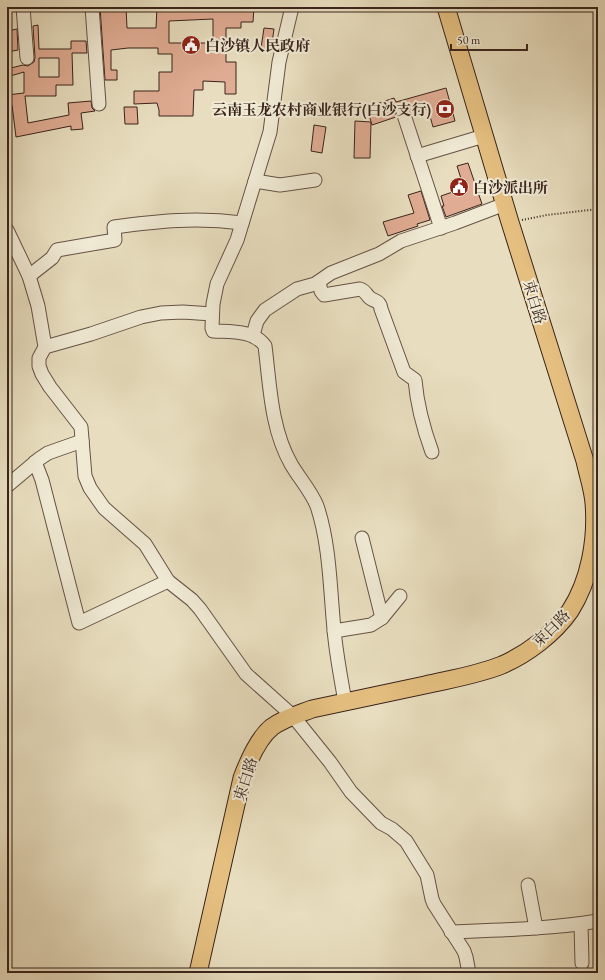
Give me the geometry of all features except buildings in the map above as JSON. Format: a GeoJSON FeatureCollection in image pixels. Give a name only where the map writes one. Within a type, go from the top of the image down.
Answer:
{"type":"FeatureCollection","features":[{"type":"Feature","properties":{"kind":"main road","name":"束白路"},"geometry":{"type":"LineString","coordinates":[[198,973],[242,778],[258,745],[272,728],[293,716],[312,709],[473,674],[502,665],[540,642],[561,622],[573,605],[587,572],[591,557],[595,526],[594,508],[592,489],[585,461],[484,136],[446,7]]}},
{"type":"Feature","properties":{"kind":"street"},"geometry":{"type":"LineString","coordinates":[[23,7],[27,58]]}},
{"type":"Feature","properties":{"kind":"street"},"geometry":{"type":"LineString","coordinates":[[92,7],[99,104]]}},
{"type":"Feature","properties":{"kind":"street"},"geometry":{"type":"LineString","coordinates":[[292,7],[279,62],[270,132],[234,250],[217,284],[213,304],[212,328],[213,331],[239,332],[253,335],[261,340],[265,346],[272,408],[285,451],[291,464],[316,505],[325,545],[334,631],[345,702]]}},
{"type":"Feature","properties":{"kind":"street"},"geometry":{"type":"LineString","coordinates":[[403,112],[441,228]]}},
{"type":"Feature","properties":{"kind":"street"},"geometry":{"type":"LineString","coordinates":[[417,156],[484,136]]}},
{"type":"Feature","properties":{"kind":"street"},"geometry":{"type":"LineString","coordinates":[[255,182],[280,185],[315,180]]}},
{"type":"Feature","properties":{"kind":"street"},"geometry":{"type":"LineString","coordinates":[[253,335],[256,321],[265,310],[297,289],[319,282],[327,274],[379,254],[401,241],[441,228],[507,211]]}},
{"type":"Feature","properties":{"kind":"street"},"geometry":{"type":"LineString","coordinates":[[29,276],[52,258],[57,250],[115,240],[114,227],[158,221],[188,219],[228,221],[242,224]]}},
{"type":"Feature","properties":{"kind":"street"},"geometry":{"type":"LineString","coordinates":[[7,230],[29,276],[38,306],[45,347],[39,358],[39,366],[50,387],[78,421],[81,427],[85,476],[96,498],[104,508],[145,544],[168,581],[192,600],[200,609],[246,674],[293,716],[330,762],[350,792],[381,823],[392,829],[406,841],[427,875],[434,904],[464,951],[469,973]]}},
{"type":"Feature","properties":{"kind":"street"},"geometry":{"type":"LineString","coordinates":[[319,282],[321,291],[324,294],[360,289],[370,298],[381,304],[381,309],[404,372],[415,380],[427,439],[432,452]]}},
{"type":"Feature","properties":{"kind":"street"},"geometry":{"type":"LineString","coordinates":[[45,347],[91,334],[141,317],[177,312],[212,314]]}},
{"type":"Feature","properties":{"kind":"street"},"geometry":{"type":"LineString","coordinates":[[7,486],[48,453],[82,440]]}},
{"type":"Feature","properties":{"kind":"street"},"geometry":{"type":"LineString","coordinates":[[35,462],[42,480],[79,623],[168,581]]}},
{"type":"Feature","properties":{"kind":"street"},"geometry":{"type":"LineString","coordinates":[[362,538],[382,618]]}},
{"type":"Feature","properties":{"kind":"street"},"geometry":{"type":"LineString","coordinates":[[334,631],[371,625],[382,618],[400,596]]}},
{"type":"Feature","properties":{"kind":"street"},"geometry":{"type":"LineString","coordinates":[[528,885],[536,928]]}},
{"type":"Feature","properties":{"kind":"street"},"geometry":{"type":"LineString","coordinates":[[452,932],[536,928],[598,921]]}},
{"type":"Feature","properties":{"kind":"street"},"geometry":{"type":"LineString","coordinates":[[581,924],[582,963]]}},
{"type":"Feature","properties":{"kind":"path"},"geometry":{"type":"LineString","coordinates":[[507,211],[517,221],[547,215],[598,209]]}},
{"type":"Feature","properties":{"kind":"place","name":"白沙镇人民政府"},"geometry":{"type":"Point","coordinates":[191,45]}},
{"type":"Feature","properties":{"kind":"place","name":"云南玉龙农村商业银行(白沙支行)"},"geometry":{"type":"Point","coordinates":[445,109]}},
{"type":"Feature","properties":{"kind":"place","name":"白沙派出所"},"geometry":{"type":"Point","coordinates":[459,187]}}]}
